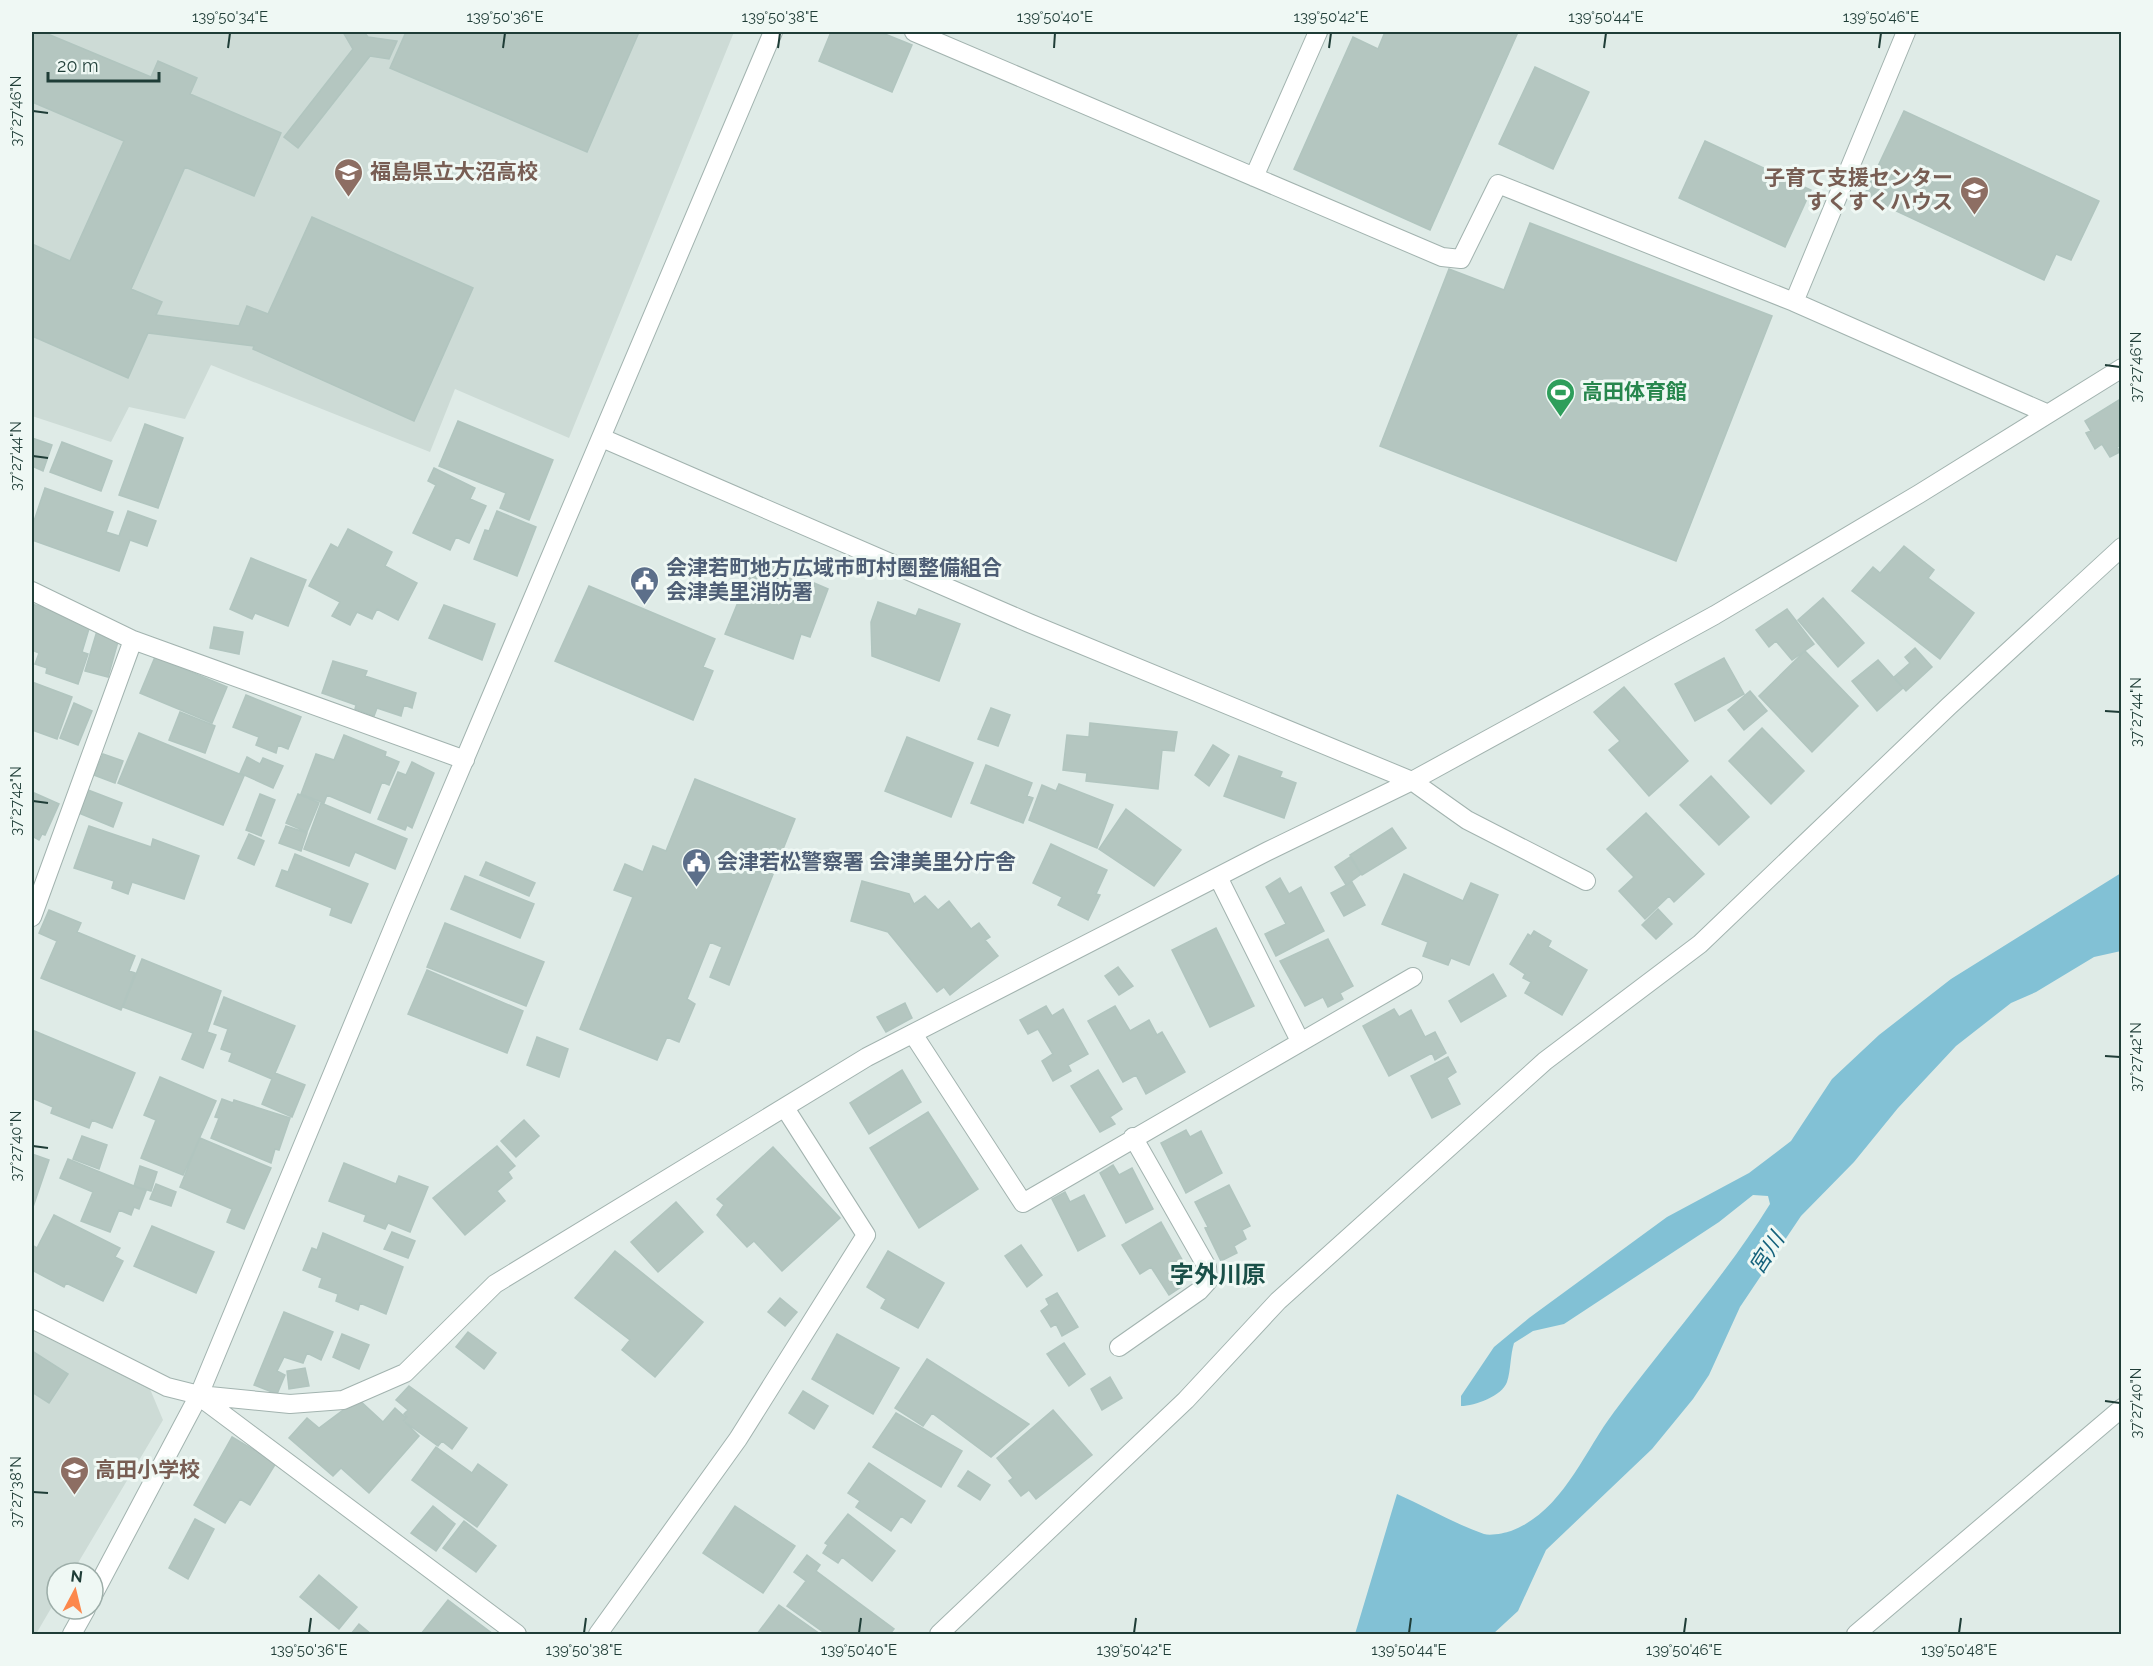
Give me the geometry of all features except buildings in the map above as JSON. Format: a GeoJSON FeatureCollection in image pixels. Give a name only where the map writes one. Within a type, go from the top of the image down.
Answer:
{"type":"FeatureCollection","features":[{"type":"Feature","properties":{"kind":"street"},"geometry":{"type":"LineString","coordinates":[[105,1572],[199,1395],[773,32]]}},
{"type":"Feature","properties":{"kind":"street"},"geometry":{"type":"LineString","coordinates":[[914,32],[1442,257],[1461,259],[1498,184],[1794,302],[2046,413]]}},
{"type":"Feature","properties":{"kind":"street"},"geometry":{"type":"LineString","coordinates":[[1254,177],[1318,32]]}},
{"type":"Feature","properties":{"kind":"street"},"geometry":{"type":"LineString","coordinates":[[1794,302],[1906,32]]}},
{"type":"Feature","properties":{"kind":"street"},"geometry":{"type":"LineString","coordinates":[[32,1319],[167,1387],[199,1395],[290,1404],[343,1400],[405,1373],[495,1284],[867,1058],[1218,877],[1412,781],[1715,615],[1919,494],[2121,368]]}},
{"type":"Feature","properties":{"kind":"street"},"geometry":{"type":"LineString","coordinates":[[602,438],[1029,623],[1412,781],[1467,820],[1586,880]]}},
{"type":"Feature","properties":{"kind":"street"},"geometry":{"type":"LineString","coordinates":[[939,1635],[1186,1400],[1278,1301],[1545,1060],[1700,944],[1940,714],[2121,547]]}},
{"type":"Feature","properties":{"kind":"street"},"geometry":{"type":"LineString","coordinates":[[32,591],[133,640],[465,760]]}},
{"type":"Feature","properties":{"kind":"street"},"geometry":{"type":"LineString","coordinates":[[32,917],[133,640]]}},
{"type":"Feature","properties":{"kind":"street"},"geometry":{"type":"LineString","coordinates":[[1218,877],[1300,1041]]}},
{"type":"Feature","properties":{"kind":"street"},"geometry":{"type":"LineString","coordinates":[[913,1034],[1023,1203],[1133,1137],[1413,977]]}},
{"type":"Feature","properties":{"kind":"street"},"geometry":{"type":"LineString","coordinates":[[598,1635],[738,1439],[866,1235],[785,1108]]}},
{"type":"Feature","properties":{"kind":"street"},"geometry":{"type":"LineString","coordinates":[[1119,1347],[1199,1291],[1208,1281],[1207,1267],[1133,1137]]}},
{"type":"Feature","properties":{"kind":"street"},"geometry":{"type":"LineString","coordinates":[[199,1395],[517,1635]]}},
{"type":"Feature","properties":{"kind":"street"},"geometry":{"type":"LineString","coordinates":[[1856,1635],[2121,1408]]}},
{"type":"Feature","properties":{"kind":"street"},"geometry":{"type":"LineString","coordinates":[[72,1635],[80,1621]]}},
{"type":"Feature","properties":{"kind":"shaded area","name":"福島県立大沼高校"},"geometry":{"type":"Polygon","coordinates":[[[32,32],[734,32],[569,438],[455,389],[430,452],[211,365],[185,419],[129,407],[111,442],[32,416],[32,32]]]}},
{"type":"Feature","properties":{"kind":"shaded area","name":"高田小学校"},"geometry":{"type":"Polygon","coordinates":[[[32,1330],[150,1389],[163,1420],[79,1561],[45,1561],[45,1619],[36,1634],[32,1634],[32,1330]]]}},
{"type":"Feature","properties":{"kind":"water","name":"宮川"},"geometry":{"type":"Polygon","coordinates":[[[2121,873],[2121,951],[2094,957],[2036,992],[2011,1003],[1956,1046],[1898,1108],[1854,1162],[1801,1216],[1740,1307],[1709,1375],[1693,1399],[1652,1449],[1546,1550],[1518,1611],[1493,1634],[1355,1634],[1397,1494],[1487,1535],[1511,1531],[1529,1522],[1545,1510],[1570,1479],[1614,1412],[1734,1258],[1770,1204],[1768,1196],[1753,1195],[1719,1222],[1564,1324],[1533,1331],[1514,1343],[1507,1382],[1500,1392],[1487,1399],[1461,1406],[1461,1396],[1494,1347],[1529,1318],[1667,1217],[1749,1173],[1791,1141],[1832,1079],[1879,1035],[1951,979],[2121,873]]]}},
{"type":"Feature","properties":{"kind":"place","name":"福島県立大沼高校"},"geometry":{"type":"Point","coordinates":[349,198]}},
{"type":"Feature","properties":{"kind":"place","name":"子育て支援センター すくすくハウス"},"geometry":{"type":"Point","coordinates":[1974,216]}},
{"type":"Feature","properties":{"kind":"place","name":"高田体育館"},"geometry":{"type":"Point","coordinates":[1561,418]}},
{"type":"Feature","properties":{"kind":"place","name":"会津若町地方広域市町村圏整備組合 会津美里消防署"},"geometry":{"type":"Point","coordinates":[645,606]}},
{"type":"Feature","properties":{"kind":"place","name":"会津若松警察署 会津美里分庁舎"},"geometry":{"type":"Point","coordinates":[696,888]}},
{"type":"Feature","properties":{"kind":"place","name":"高田小学校"},"geometry":{"type":"Point","coordinates":[74,1496]}},
{"type":"Feature","properties":{"kind":"district","name":"字外川原"},"geometry":{"type":"Point","coordinates":[1218,1275]}}]}
